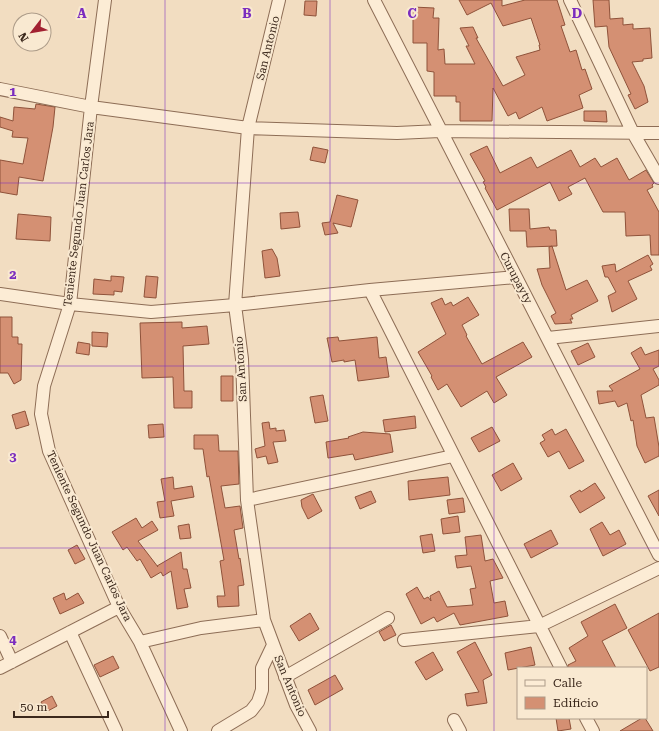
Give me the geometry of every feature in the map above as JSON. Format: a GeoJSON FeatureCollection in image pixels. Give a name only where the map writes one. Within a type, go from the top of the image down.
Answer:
{"type":"FeatureCollection","features":[{"type":"Feature","properties":{"kind":"street","name":"Teniente Segundo Juan Carlos Jara"},"geometry":{"type":"LineString","coordinates":[[105,0],[91,107],[70,304],[44,386],[40,414],[48,451],[119,607],[140,642],[181,731]]}},
{"type":"Feature","properties":{"kind":"street","name":"San Antonio"},"geometry":{"type":"LineString","coordinates":[[279,0],[248,128],[235,305],[242,359],[247,500],[264,620],[296,705],[310,731]]}},
{"type":"Feature","properties":{"kind":"street","name":"Curupayty"},"geometry":{"type":"LineString","coordinates":[[374,0],[659,555]]}},
{"type":"Feature","properties":{"kind":"street"},"geometry":{"type":"LineString","coordinates":[[570,0],[633,133],[659,178]]}},
{"type":"Feature","properties":{"kind":"street"},"geometry":{"type":"LineString","coordinates":[[0,89],[91,107],[248,128],[397,133],[440,131],[659,133]]}},
{"type":"Feature","properties":{"kind":"street"},"geometry":{"type":"LineString","coordinates":[[0,294],[70,304],[151,312],[515,277]]}},
{"type":"Feature","properties":{"kind":"street"},"geometry":{"type":"LineString","coordinates":[[370,290],[560,667]]}},
{"type":"Feature","properties":{"kind":"street"},"geometry":{"type":"LineString","coordinates":[[548,338],[659,326]]}},
{"type":"Feature","properties":{"kind":"street"},"geometry":{"type":"LineString","coordinates":[[247,500],[453,456]]}},
{"type":"Feature","properties":{"kind":"street"},"geometry":{"type":"LineString","coordinates":[[404,640],[539,626],[659,568]]}},
{"type":"Feature","properties":{"kind":"street"},"geometry":{"type":"LineString","coordinates":[[0,668],[119,607]]}},
{"type":"Feature","properties":{"kind":"street"},"geometry":{"type":"LineString","coordinates":[[285,677],[388,618]]}},
{"type":"Feature","properties":{"kind":"street"},"geometry":{"type":"LineString","coordinates":[[140,642],[201,628],[264,620]]}},
{"type":"Feature","properties":{"kind":"street"},"geometry":{"type":"LineString","coordinates":[[70,632],[116,731]]}},
{"type":"Feature","properties":{"kind":"street"},"geometry":{"type":"LineString","coordinates":[[0,636],[12,662]]}},
{"type":"Feature","properties":{"kind":"street"},"geometry":{"type":"LineString","coordinates":[[218,731],[251,711],[258,702],[262,690],[262,668],[273,645]]}},
{"type":"Feature","properties":{"kind":"street"},"geometry":{"type":"LineString","coordinates":[[587,719],[593,731]]}},
{"type":"Feature","properties":{"kind":"street"},"geometry":{"type":"LineString","coordinates":[[454,720],[460,731]]}},
{"type":"Feature","properties":{"kind":"building"},"geometry":{"type":"Polygon","coordinates":[[[459,0],[502,0],[502,6],[525,0],[557,0],[565,25],[561,26],[570,52],[576,50],[582,70],[585,69],[592,89],[579,95],[583,108],[547,121],[542,107],[519,119],[516,112],[508,116],[493,88],[492,121],[460,121],[460,102],[456,102],[456,96],[434,96],[434,72],[427,71],[427,43],[413,43],[413,7],[434,8],[433,18],[439,18],[438,50],[444,49],[445,64],[475,64],[466,46],[469,46],[460,28],[473,27],[478,38],[476,38],[503,86],[525,75],[516,57],[540,50],[540,45],[531,18],[503,26],[491,3],[467,15],[459,0]]]}},
{"type":"Feature","properties":{"kind":"building"},"geometry":{"type":"Polygon","coordinates":[[[593,0],[609,0],[610,19],[623,18],[623,25],[633,24],[633,29],[650,28],[652,58],[632,62],[644,86],[648,102],[635,109],[628,95],[631,94],[609,47],[607,26],[595,27],[593,0]]]}},
{"type":"Feature","properties":{"kind":"building"},"geometry":{"type":"Polygon","coordinates":[[[305,1],[317,1],[316,16],[304,15],[305,1]]]}},
{"type":"Feature","properties":{"kind":"building"},"geometry":{"type":"Polygon","coordinates":[[[36,104],[55,107],[53,127],[43,181],[19,177],[17,195],[0,192],[0,160],[23,164],[28,138],[12,137],[13,131],[0,127],[0,117],[13,121],[14,107],[35,109],[36,104]]]}},
{"type":"Feature","properties":{"kind":"building"},"geometry":{"type":"Polygon","coordinates":[[[584,111],[606,111],[607,122],[584,121],[584,111]]]}},
{"type":"Feature","properties":{"kind":"building"},"geometry":{"type":"Polygon","coordinates":[[[487,146],[500,173],[531,157],[537,168],[571,150],[580,167],[595,158],[601,167],[617,158],[629,180],[646,170],[654,183],[652,185],[653,187],[647,190],[659,212],[659,255],[651,255],[650,235],[626,236],[625,212],[603,212],[585,178],[568,187],[572,194],[559,201],[550,182],[497,210],[485,188],[486,187],[483,182],[485,181],[470,154],[487,146]]]}},
{"type":"Feature","properties":{"kind":"building"},"geometry":{"type":"Polygon","coordinates":[[[313,147],[328,150],[325,163],[310,160],[313,147]]]}},
{"type":"Feature","properties":{"kind":"building"},"geometry":{"type":"Polygon","coordinates":[[[337,195],[358,200],[351,227],[333,223],[338,233],[325,235],[322,223],[330,222],[337,195]]]}},
{"type":"Feature","properties":{"kind":"building"},"geometry":{"type":"Polygon","coordinates":[[[509,209],[529,209],[530,229],[549,227],[550,230],[556,230],[557,246],[527,247],[526,231],[510,231],[509,209]]]}},
{"type":"Feature","properties":{"kind":"building"},"geometry":{"type":"Polygon","coordinates":[[[298,212],[300,227],[281,229],[280,213],[298,212]]]}},
{"type":"Feature","properties":{"kind":"building"},"geometry":{"type":"Polygon","coordinates":[[[18,214],[51,217],[50,241],[16,239],[18,214]]]}},
{"type":"Feature","properties":{"kind":"building"},"geometry":{"type":"Polygon","coordinates":[[[552,246],[566,290],[587,280],[598,301],[571,315],[573,319],[570,319],[572,323],[555,324],[551,316],[556,313],[542,285],[537,269],[550,268],[549,247],[552,246]]]}},
{"type":"Feature","properties":{"kind":"building"},"geometry":{"type":"Polygon","coordinates":[[[272,249],[277,258],[280,276],[265,278],[262,251],[272,249]]]}},
{"type":"Feature","properties":{"kind":"building"},"geometry":{"type":"Polygon","coordinates":[[[648,255],[653,264],[650,266],[652,270],[628,281],[637,299],[612,312],[608,296],[616,292],[608,277],[605,277],[602,266],[615,264],[616,272],[648,255]]]}},
{"type":"Feature","properties":{"kind":"building"},"geometry":{"type":"Polygon","coordinates":[[[111,276],[124,277],[122,292],[114,291],[114,295],[93,294],[94,279],[111,281],[111,276]]]}},
{"type":"Feature","properties":{"kind":"building"},"geometry":{"type":"Polygon","coordinates":[[[146,276],[158,277],[156,298],[144,297],[146,276]]]}},
{"type":"Feature","properties":{"kind":"building"},"geometry":{"type":"Polygon","coordinates":[[[468,297],[479,315],[462,325],[467,335],[466,336],[482,364],[523,342],[532,357],[496,377],[507,395],[494,403],[487,391],[461,407],[447,384],[438,390],[431,377],[432,376],[418,352],[446,334],[431,303],[442,298],[445,305],[451,302],[453,306],[468,297]]]}},
{"type":"Feature","properties":{"kind":"building"},"geometry":{"type":"Polygon","coordinates":[[[0,317],[12,317],[12,337],[18,337],[18,344],[22,344],[21,380],[14,384],[8,373],[0,373],[0,317]]]}},
{"type":"Feature","properties":{"kind":"building"},"geometry":{"type":"Polygon","coordinates":[[[182,322],[182,328],[207,326],[209,344],[183,346],[184,391],[192,391],[192,408],[174,408],[173,377],[142,378],[140,323],[182,322]]]}},
{"type":"Feature","properties":{"kind":"building"},"geometry":{"type":"Polygon","coordinates":[[[92,332],[108,333],[107,347],[92,346],[92,332]]]}},
{"type":"Feature","properties":{"kind":"building"},"geometry":{"type":"Polygon","coordinates":[[[338,337],[339,341],[377,337],[379,358],[386,357],[389,377],[358,381],[355,360],[332,362],[327,338],[338,337]]]}},
{"type":"Feature","properties":{"kind":"building"},"geometry":{"type":"Polygon","coordinates":[[[78,342],[90,344],[89,355],[76,353],[78,342]]]}},
{"type":"Feature","properties":{"kind":"building"},"geometry":{"type":"Polygon","coordinates":[[[588,343],[595,357],[578,365],[571,351],[588,343]]]}},
{"type":"Feature","properties":{"kind":"building"},"geometry":{"type":"Polygon","coordinates":[[[641,347],[645,355],[659,350],[659,366],[653,369],[659,380],[659,385],[641,395],[646,418],[654,417],[659,456],[645,463],[637,446],[633,420],[631,421],[627,403],[618,407],[615,401],[599,404],[597,391],[613,391],[609,386],[640,369],[631,353],[641,347]]]}},
{"type":"Feature","properties":{"kind":"building"},"geometry":{"type":"Polygon","coordinates":[[[221,376],[233,376],[233,401],[221,401],[221,376]]]}},
{"type":"Feature","properties":{"kind":"building"},"geometry":{"type":"Polygon","coordinates":[[[323,395],[328,421],[315,423],[310,397],[323,395]]]}},
{"type":"Feature","properties":{"kind":"building"},"geometry":{"type":"Polygon","coordinates":[[[25,411],[29,425],[16,429],[12,415],[25,411]]]}},
{"type":"Feature","properties":{"kind":"building"},"geometry":{"type":"Polygon","coordinates":[[[415,416],[416,428],[385,432],[383,420],[415,416]]]}},
{"type":"Feature","properties":{"kind":"building"},"geometry":{"type":"Polygon","coordinates":[[[269,422],[270,429],[276,428],[276,431],[284,430],[286,441],[273,442],[278,462],[268,464],[266,456],[257,458],[255,449],[265,446],[262,423],[269,422]]]}},
{"type":"Feature","properties":{"kind":"building"},"geometry":{"type":"Polygon","coordinates":[[[163,424],[164,437],[149,438],[148,425],[163,424]]]}},
{"type":"Feature","properties":{"kind":"building"},"geometry":{"type":"Polygon","coordinates":[[[492,427],[500,441],[479,452],[471,438],[492,427]]]}},
{"type":"Feature","properties":{"kind":"building"},"geometry":{"type":"Polygon","coordinates":[[[552,429],[555,435],[566,429],[584,461],[569,469],[559,451],[548,457],[540,443],[545,440],[542,435],[552,429]]]}},
{"type":"Feature","properties":{"kind":"building"},"geometry":{"type":"Polygon","coordinates":[[[363,432],[390,434],[393,452],[355,460],[353,454],[328,458],[326,442],[349,438],[348,437],[363,432]]]}},
{"type":"Feature","properties":{"kind":"building"},"geometry":{"type":"Polygon","coordinates":[[[194,435],[218,435],[219,451],[238,451],[239,484],[221,486],[225,508],[240,506],[243,528],[234,530],[244,585],[238,586],[239,606],[218,607],[217,596],[225,596],[220,561],[224,560],[209,476],[207,477],[203,449],[194,449],[194,435]]]}},
{"type":"Feature","properties":{"kind":"building"},"geometry":{"type":"Polygon","coordinates":[[[513,463],[522,479],[501,491],[492,475],[513,463]]]}},
{"type":"Feature","properties":{"kind":"building"},"geometry":{"type":"Polygon","coordinates":[[[173,477],[174,489],[192,486],[194,497],[171,501],[174,516],[160,518],[157,502],[165,501],[161,479],[173,477]]]}},
{"type":"Feature","properties":{"kind":"building"},"geometry":{"type":"Polygon","coordinates":[[[448,477],[450,495],[409,500],[408,481],[448,477]]]}},
{"type":"Feature","properties":{"kind":"building"},"geometry":{"type":"Polygon","coordinates":[[[595,483],[605,498],[580,513],[570,496],[580,490],[581,492],[595,483]]]}},
{"type":"Feature","properties":{"kind":"building"},"geometry":{"type":"Polygon","coordinates":[[[659,490],[659,516],[648,496],[659,490]]]}},
{"type":"Feature","properties":{"kind":"building"},"geometry":{"type":"Polygon","coordinates":[[[371,491],[376,502],[360,509],[355,497],[371,491]]]}},
{"type":"Feature","properties":{"kind":"building"},"geometry":{"type":"Polygon","coordinates":[[[313,494],[322,511],[308,519],[302,507],[301,500],[313,494]]]}},
{"type":"Feature","properties":{"kind":"building"},"geometry":{"type":"Polygon","coordinates":[[[463,498],[465,512],[449,514],[447,500],[463,498]]]}},
{"type":"Feature","properties":{"kind":"building"},"geometry":{"type":"Polygon","coordinates":[[[458,516],[460,532],[443,534],[441,519],[458,516]]]}},
{"type":"Feature","properties":{"kind":"building"},"geometry":{"type":"Polygon","coordinates":[[[136,518],[142,528],[152,521],[158,530],[138,541],[157,566],[181,552],[183,569],[187,569],[191,588],[184,589],[188,607],[177,609],[171,571],[163,576],[161,572],[151,578],[140,559],[137,561],[127,547],[123,550],[112,532],[136,518]]]}},
{"type":"Feature","properties":{"kind":"building"},"geometry":{"type":"Polygon","coordinates":[[[602,522],[610,535],[619,530],[626,544],[603,556],[590,529],[602,522]]]}},
{"type":"Feature","properties":{"kind":"building"},"geometry":{"type":"Polygon","coordinates":[[[189,524],[191,538],[180,539],[178,526],[189,524]]]}},
{"type":"Feature","properties":{"kind":"building"},"geometry":{"type":"Polygon","coordinates":[[[551,530],[558,544],[531,558],[524,544],[551,530]]]}},
{"type":"Feature","properties":{"kind":"building"},"geometry":{"type":"Polygon","coordinates":[[[432,534],[435,551],[423,553],[420,536],[432,534]]]}},
{"type":"Feature","properties":{"kind":"building"},"geometry":{"type":"Polygon","coordinates":[[[481,535],[485,561],[493,559],[503,578],[490,581],[494,603],[505,601],[508,616],[460,625],[454,613],[437,622],[434,617],[421,624],[406,594],[417,587],[424,599],[428,597],[431,601],[430,596],[439,591],[447,607],[473,605],[470,589],[476,588],[471,566],[457,568],[455,556],[467,555],[465,537],[481,535]]]}},
{"type":"Feature","properties":{"kind":"building"},"geometry":{"type":"Polygon","coordinates":[[[77,545],[85,559],[75,564],[68,550],[77,545]]]}},
{"type":"Feature","properties":{"kind":"building"},"geometry":{"type":"Polygon","coordinates":[[[64,593],[66,600],[78,593],[84,603],[60,614],[53,598],[64,593]]]}},
{"type":"Feature","properties":{"kind":"building"},"geometry":{"type":"Polygon","coordinates":[[[615,604],[627,628],[602,641],[615,667],[568,667],[568,665],[576,661],[569,648],[588,636],[581,622],[615,604]]]}},
{"type":"Feature","properties":{"kind":"building"},"geometry":{"type":"Polygon","coordinates":[[[310,613],[319,629],[299,641],[290,626],[310,613]]]}},
{"type":"Feature","properties":{"kind":"building"},"geometry":{"type":"Polygon","coordinates":[[[659,613],[659,667],[650,671],[628,630],[659,613]]]}},
{"type":"Feature","properties":{"kind":"building"},"geometry":{"type":"Polygon","coordinates":[[[391,625],[396,635],[384,641],[379,632],[391,625]]]}},
{"type":"Feature","properties":{"kind":"building"},"geometry":{"type":"Polygon","coordinates":[[[475,642],[492,675],[483,680],[487,703],[467,706],[465,694],[479,692],[457,652],[475,642]]]}},
{"type":"Feature","properties":{"kind":"building"},"geometry":{"type":"Polygon","coordinates":[[[531,647],[535,665],[517,667],[517,668],[508,670],[505,653],[531,647]]]}},
{"type":"Feature","properties":{"kind":"building"},"geometry":{"type":"Polygon","coordinates":[[[433,652],[443,670],[426,680],[415,662],[433,652]]]}},
{"type":"Feature","properties":{"kind":"building"},"geometry":{"type":"Polygon","coordinates":[[[113,656],[119,668],[100,677],[94,665],[113,656]]]}},
{"type":"Feature","properties":{"kind":"building"},"geometry":{"type":"Polygon","coordinates":[[[335,675],[343,689],[315,705],[308,690],[335,675]]]}},
{"type":"Feature","properties":{"kind":"building"},"geometry":{"type":"Polygon","coordinates":[[[52,696],[57,706],[46,712],[41,702],[52,696]]]}},
{"type":"Feature","properties":{"kind":"building"},"geometry":{"type":"Polygon","coordinates":[[[556,719],[569,719],[571,729],[558,731],[556,719]]]}},
{"type":"Feature","properties":{"kind":"building"},"geometry":{"type":"Polygon","coordinates":[[[640,719],[646,719],[653,731],[620,731],[640,719]]]}}]}
